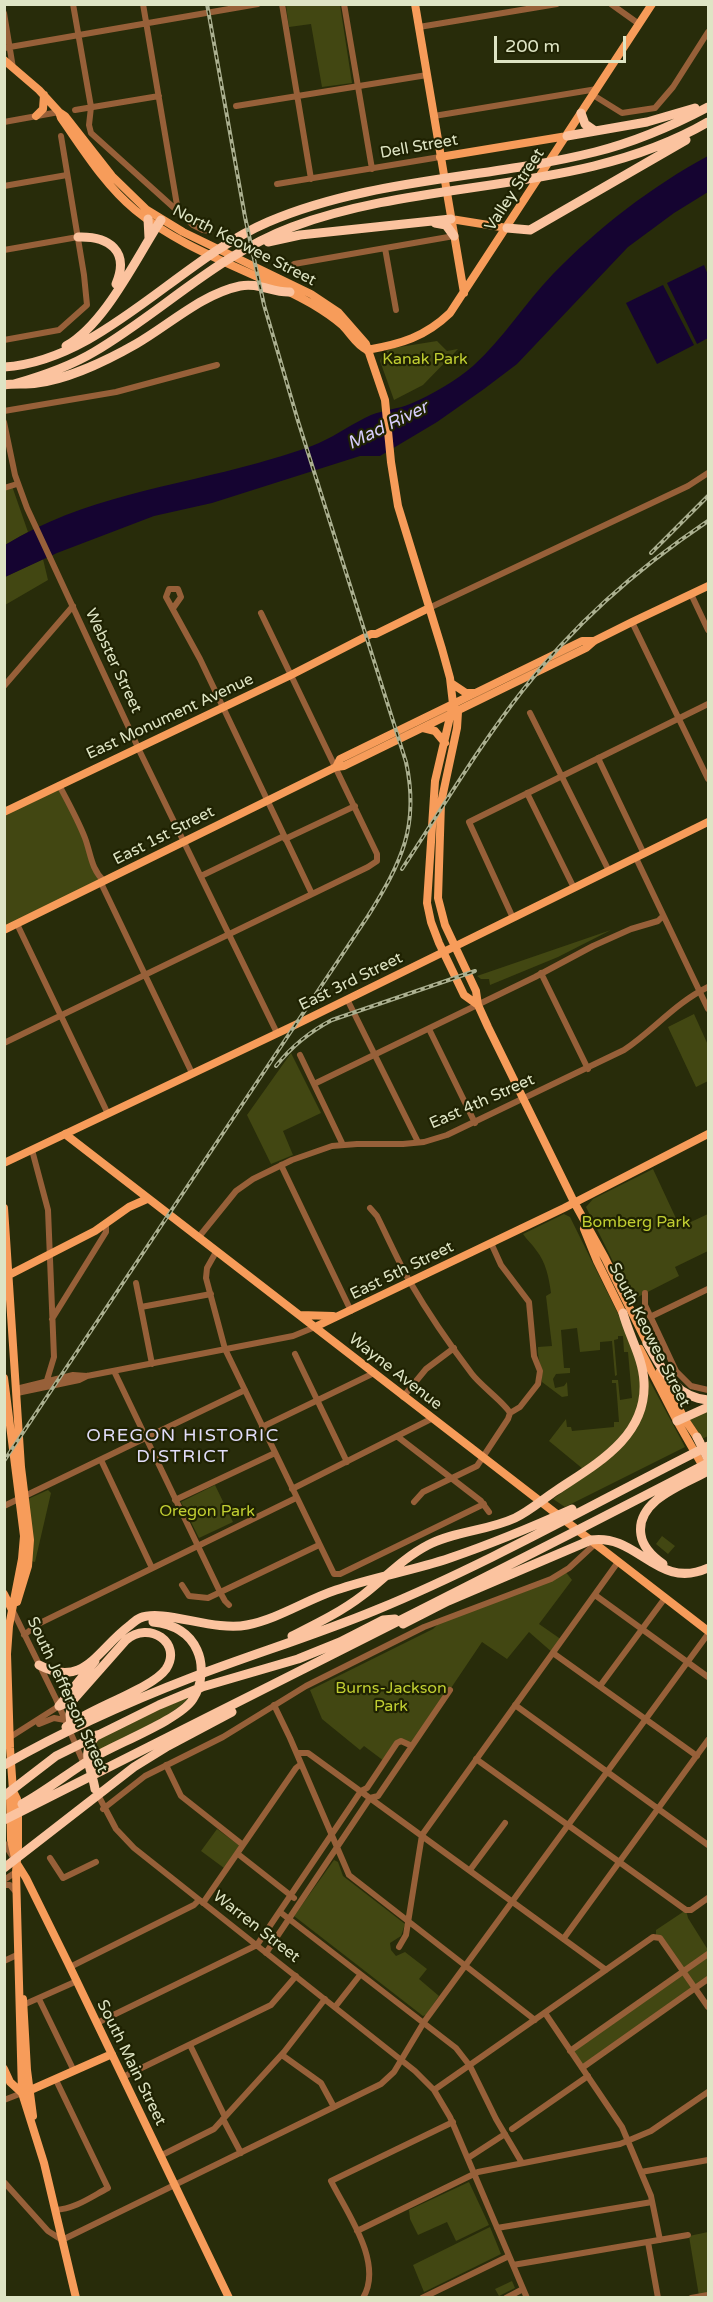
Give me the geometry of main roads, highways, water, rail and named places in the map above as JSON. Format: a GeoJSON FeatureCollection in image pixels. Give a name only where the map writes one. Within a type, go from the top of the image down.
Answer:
{"type":"FeatureCollection","features":[{"type":"Feature","properties":{"kind":"highway"},"geometry":{"type":"LineString","coordinates":[[567,135],[663,118],[708,105]]}},
{"type":"Feature","properties":{"kind":"highway"},"geometry":{"type":"LineString","coordinates":[[8,367],[53,356],[89,340],[190,267],[234,239],[268,222],[314,205],[349,196],[570,157],[647,136],[708,105]]}},
{"type":"Feature","properties":{"kind":"highway"},"geometry":{"type":"LineString","coordinates":[[581,113],[585,124],[595,130]]}},
{"type":"Feature","properties":{"kind":"highway"},"geometry":{"type":"LineString","coordinates":[[9,384],[54,371],[92,353],[243,249],[324,216],[621,159],[708,122]]}},
{"type":"Feature","properties":{"kind":"highway"},"geometry":{"type":"LineString","coordinates":[[507,228],[530,231],[688,138],[696,129]]}},
{"type":"Feature","properties":{"kind":"highway"},"geometry":{"type":"LineString","coordinates":[[147,219],[149,238]]}},
{"type":"Feature","properties":{"kind":"highway"},"geometry":{"type":"LineString","coordinates":[[270,239],[451,219]]}},
{"type":"Feature","properties":{"kind":"highway"},"geometry":{"type":"LineString","coordinates":[[429,222],[446,225],[454,236]]}},
{"type":"Feature","properties":{"kind":"highway"},"geometry":{"type":"LineString","coordinates":[[53,356],[84,332],[110,299],[159,223]]}},
{"type":"Feature","properties":{"kind":"highway"},"geometry":{"type":"LineString","coordinates":[[78,237],[102,238],[116,249],[121,266],[110,299]]}},
{"type":"Feature","properties":{"kind":"highway"},"geometry":{"type":"LineString","coordinates":[[9,384],[37,383],[109,358],[230,288],[253,285],[290,292]]}},
{"type":"Feature","properties":{"kind":"highway"},"geometry":{"type":"LineString","coordinates":[[262,1652],[339,1611],[364,1594],[393,1568],[429,1545],[451,1536],[501,1524],[517,1517],[612,1452],[627,1437],[637,1420],[644,1384],[639,1356],[628,1333],[623,1313]]}},
{"type":"Feature","properties":{"kind":"highway"},"geometry":{"type":"LineString","coordinates":[[647,1343],[679,1390],[694,1398],[708,1400]]}},
{"type":"Feature","properties":{"kind":"highway"},"geometry":{"type":"LineString","coordinates":[[680,1419],[708,1407]]}},
{"type":"Feature","properties":{"kind":"highway"},"geometry":{"type":"LineString","coordinates":[[697,1437],[708,1459],[704,1472],[655,1501],[642,1518],[640,1529],[647,1549],[664,1564],[693,1568],[708,1561]]}},
{"type":"Feature","properties":{"kind":"highway"},"geometry":{"type":"LineString","coordinates":[[88,1717],[398,1601],[708,1446]]}},
{"type":"Feature","properties":{"kind":"highway"},"geometry":{"type":"LineString","coordinates":[[4,1814],[75,1784],[554,1541],[704,1472]]}},
{"type":"Feature","properties":{"kind":"highway"},"geometry":{"type":"LineString","coordinates":[[39,1665],[56,1672],[69,1673],[80,1669],[97,1657],[116,1636],[140,1618],[150,1616],[217,1627],[246,1626],[363,1581],[448,1559],[538,1529]]}},
{"type":"Feature","properties":{"kind":"highway"},"geometry":{"type":"LineString","coordinates":[[367,1637],[396,1627],[448,1601],[563,1551],[597,1539],[623,1544],[656,1566],[675,1574],[692,1573],[708,1568]]}},
{"type":"Feature","properties":{"kind":"highway"},"geometry":{"type":"LineString","coordinates":[[9,1794],[74,1740],[99,1734],[202,1687],[298,1659],[340,1642],[383,1620],[401,1618]]}},
{"type":"Feature","properties":{"kind":"highway"},"geometry":{"type":"LineString","coordinates":[[4,1820],[68,1773],[171,1718],[194,1698],[201,1674],[197,1651],[186,1635],[166,1623],[152,1622],[130,1626]]}},
{"type":"Feature","properties":{"kind":"highway"},"geometry":{"type":"LineString","coordinates":[[4,1765],[161,1674],[169,1660],[169,1649],[165,1640],[156,1634],[146,1631],[130,1637],[73,1701],[59,1706],[91,1668],[97,1657]]}},
{"type":"Feature","properties":{"kind":"highway"},"geometry":{"type":"LineString","coordinates":[[4,1869],[149,1757],[253,1701],[267,1688]]}},
{"type":"Feature","properties":{"kind":"highway"},"geometry":{"type":"LineString","coordinates":[[73,1701],[70,1714],[74,1740]]}},
{"type":"Feature","properties":{"kind":"highway"},"geometry":{"type":"LineString","coordinates":[[95,1789],[87,1757],[91,1743],[99,1734]]}},
{"type":"Feature","properties":{"kind":"highway"},"geometry":{"type":"LineString","coordinates":[[4,1771],[32,1750]]}},
{"type":"Feature","properties":{"kind":"main road"},"geometry":{"type":"LineString","coordinates":[[415,4],[464,293]]}},
{"type":"Feature","properties":{"kind":"main road","name":"Valley Street"},"geometry":{"type":"LineString","coordinates":[[368,350],[401,343],[435,328],[450,313],[652,4]]}},
{"type":"Feature","properties":{"kind":"main road","name":"North Keowee Street"},"geometry":{"type":"LineString","coordinates":[[4,60],[66,116],[120,186],[159,223],[188,244],[290,292],[334,319],[347,330],[359,347],[368,350]]}},
{"type":"Feature","properties":{"kind":"main road"},"geometry":{"type":"LineString","coordinates":[[36,116],[43,109],[44,95]]}},
{"type":"Feature","properties":{"kind":"main road","name":"North Keowee Street"},"geometry":{"type":"LineString","coordinates":[[59,112],[107,182],[147,219],[303,290],[330,306],[366,344],[385,400],[398,506],[451,683],[456,740],[441,803],[437,888],[442,916],[454,946]]}},
{"type":"Feature","properties":{"kind":"main road","name":"Dell Street"},"geometry":{"type":"LineString","coordinates":[[440,157],[567,135]]}},
{"type":"Feature","properties":{"kind":"main road"},"geometry":{"type":"LineString","coordinates":[[451,219],[507,228]]}},
{"type":"Feature","properties":{"kind":"main road"},"geometry":{"type":"LineString","coordinates":[[454,236],[464,224],[471,222]]}},
{"type":"Feature","properties":{"kind":"main road"},"geometry":{"type":"LineString","coordinates":[[460,268],[469,275],[478,272]]}},
{"type":"Feature","properties":{"kind":"main road","name":"East 1st Street"},"geometry":{"type":"LineString","coordinates":[[336,767],[340,759],[454,710],[586,648],[594,641],[708,586]]}},
{"type":"Feature","properties":{"kind":"main road","name":"East Monument Avenue"},"geometry":{"type":"LineString","coordinates":[[4,812],[429,608]]}},
{"type":"Feature","properties":{"kind":"main road","name":"East 1st Street"},"geometry":{"type":"LineString","coordinates":[[4,930],[183,840],[423,728],[454,710],[478,692],[582,641],[594,641]]}},
{"type":"Feature","properties":{"kind":"main road"},"geometry":{"type":"LineString","coordinates":[[451,683],[466,693],[478,692]]}},
{"type":"Feature","properties":{"kind":"main road","name":"North Keowee Street"},"geometry":{"type":"LineString","coordinates":[[443,952],[431,922],[427,893],[433,795],[454,710]]}},
{"type":"Feature","properties":{"kind":"main road"},"geometry":{"type":"LineString","coordinates":[[423,728],[435,731],[445,743]]}},
{"type":"Feature","properties":{"kind":"main road","name":"East 3rd Street"},"geometry":{"type":"LineString","coordinates":[[4,1163],[277,1033],[708,822]]}},
{"type":"Feature","properties":{"kind":"main road","name":"South Keowee Street"},"geometry":{"type":"LineString","coordinates":[[454,946],[476,991],[478,1005],[574,1202],[647,1343],[704,1472]]}},
{"type":"Feature","properties":{"kind":"main road","name":"South Keowee Street"},"geometry":{"type":"LineString","coordinates":[[443,952],[464,995],[478,1005]]}},
{"type":"Feature","properties":{"kind":"main road","name":"Wayne Avenue"},"geometry":{"type":"LineString","coordinates":[[65,1134],[708,1632]]}},
{"type":"Feature","properties":{"kind":"main road","name":"East 5th Street"},"geometry":{"type":"LineString","coordinates":[[315,1327],[491,1243],[708,1134]]}},
{"type":"Feature","properties":{"kind":"main road"},"geometry":{"type":"LineString","coordinates":[[128,1184],[132,1194],[129,1207]]}},
{"type":"Feature","properties":{"kind":"main road"},"geometry":{"type":"LineString","coordinates":[[6,1277],[106,1224],[129,1207],[147,1199]]}},
{"type":"Feature","properties":{"kind":"main road","name":"South Keowee Street"},"geometry":{"type":"LineString","coordinates":[[574,1202],[597,1262],[623,1313],[680,1419],[697,1437]]}},
{"type":"Feature","properties":{"kind":"main road"},"geometry":{"type":"LineString","coordinates":[[4,1208],[11,1433],[29,1531],[29,1555],[19,1598],[13,1611]]}},
{"type":"Feature","properties":{"kind":"main road"},"geometry":{"type":"LineString","coordinates":[[299,1315],[340,1316]]}},
{"type":"Feature","properties":{"kind":"main road"},"geometry":{"type":"LineString","coordinates":[[4,1378],[11,1393],[21,1467],[22,1498],[23,1548],[6,1654],[9,1794],[17,1799],[18,1812],[16,1862],[18,2010],[26,2092],[76,2298]]}},
{"type":"Feature","properties":{"kind":"main road"},"geometry":{"type":"LineString","coordinates":[[4,1590],[12,1590],[16,1587]]}},
{"type":"Feature","properties":{"kind":"main road","name":"South Jefferson Street"},"geometry":{"type":"LineString","coordinates":[[4,1594],[13,1611]]}},
{"type":"Feature","properties":{"kind":"main road","name":"South Main Street"},"geometry":{"type":"LineString","coordinates":[[16,1862],[77,1981],[229,2298]]}},
{"type":"Feature","properties":{"kind":"main road"},"geometry":{"type":"LineString","coordinates":[[19,1974],[23,2005],[26,2092]]}},
{"type":"Feature","properties":{"kind":"main road"},"geometry":{"type":"LineString","coordinates":[[26,2092],[112,2054]]}},
{"type":"Feature","properties":{"kind":"main road"},"geometry":{"type":"LineString","coordinates":[[4,2069],[10,2082],[26,2092]]}},
{"type":"Feature","properties":{"kind":"water","name":"Mad River"},"geometry":{"type":"Polygon","coordinates":[[[708,156],[708,192],[674,213],[628,247],[517,364],[437,422],[380,456],[360,456],[212,503],[154,516],[57,553],[5,577],[5,545],[65,515],[128,495],[258,463],[312,446],[371,415],[410,404],[443,387],[466,372],[484,355],[543,285],[588,240],[646,194],[708,156]]]}},
{"type":"Feature","properties":{"kind":"water"},"geometry":{"type":"Polygon","coordinates":[[[704,265],[708,275],[708,338],[697,344],[667,283],[704,265]]]}},
{"type":"Feature","properties":{"kind":"water"},"geometry":{"type":"Polygon","coordinates":[[[663,285],[694,345],[657,364],[626,303],[663,285]]]}},
{"type":"Feature","properties":{"kind":"railway"},"geometry":{"type":"LineString","coordinates":[[4,1461],[368,916],[390,879],[405,843],[409,825],[411,806],[406,762],[298,421],[264,305],[245,217],[207,4]]}},
{"type":"Feature","properties":{"kind":"railway"},"geometry":{"type":"LineString","coordinates":[[651,553],[708,496]]}},
{"type":"Feature","properties":{"kind":"railway"},"geometry":{"type":"LineString","coordinates":[[402,869],[491,734],[543,665],[586,619],[632,577],[708,521]]}},
{"type":"Feature","properties":{"kind":"railway"},"geometry":{"type":"LineString","coordinates":[[276,1066],[301,1040],[332,1020],[475,971]]}},
{"type":"Feature","properties":{"kind":"district","name":"OREGON HISTORIC DISTRICT"},"geometry":{"type":"Point","coordinates":[183,1446]}},
{"type":"Feature","properties":{"kind":"park label","name":"Kanak Park"},"geometry":{"type":"Point","coordinates":[425,360]}},
{"type":"Feature","properties":{"kind":"park label","name":"Bomberg Park"},"geometry":{"type":"Point","coordinates":[636,1223]}},
{"type":"Feature","properties":{"kind":"park label","name":"Oregon Park"},"geometry":{"type":"Point","coordinates":[207,1512]}},
{"type":"Feature","properties":{"kind":"park label","name":"Burns-Jackson Park"},"geometry":{"type":"Point","coordinates":[391,1698]}}]}
